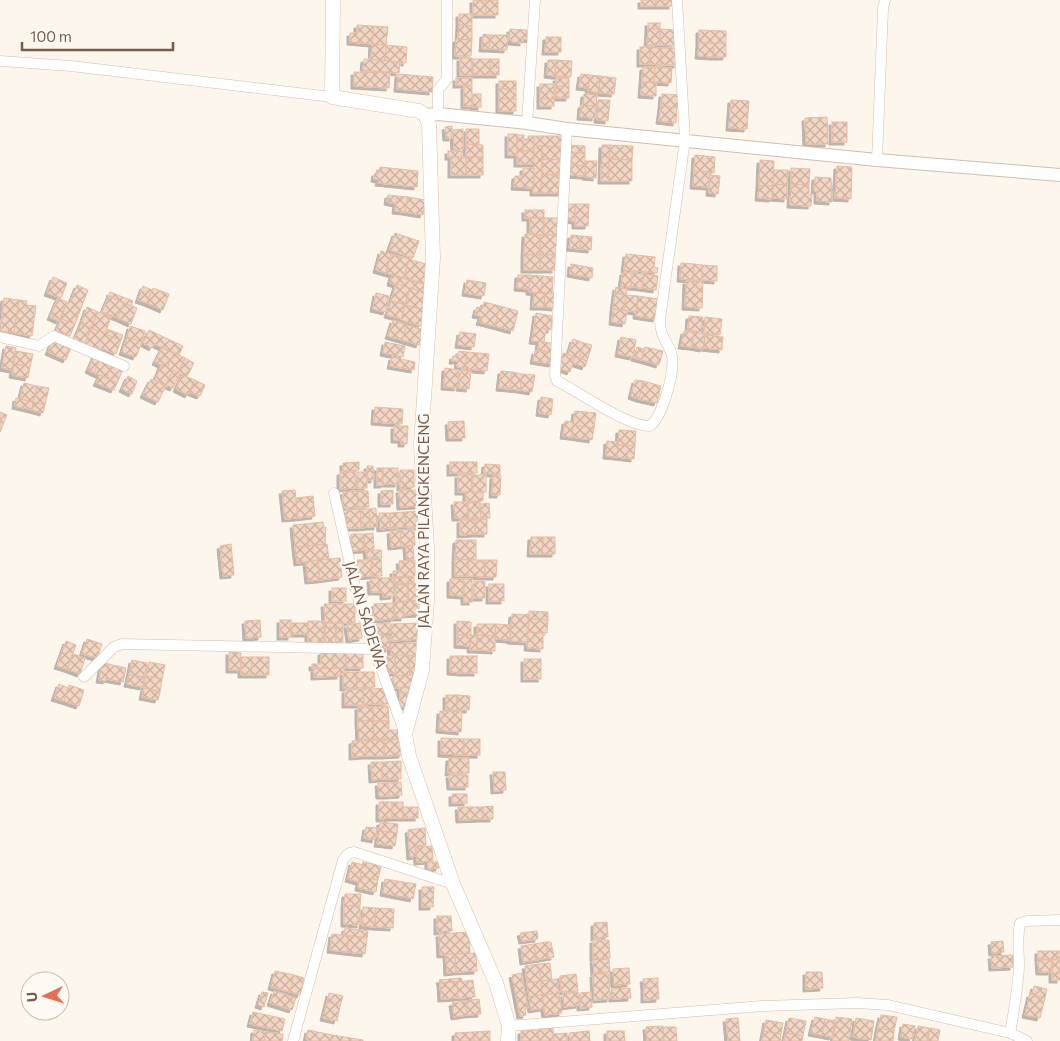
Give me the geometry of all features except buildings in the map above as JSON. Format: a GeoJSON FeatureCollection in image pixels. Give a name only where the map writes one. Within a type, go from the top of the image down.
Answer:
{"type":"FeatureCollection","features":[{"type":"Feature","properties":{"kind":"main road"},"geometry":{"type":"LineString","coordinates":[[333,0],[332,97],[431,114]]}},
{"type":"Feature","properties":{"kind":"main road","name":"JALAN RAYA PILANGKENCENG"},"geometry":{"type":"LineString","coordinates":[[431,114],[429,124],[431,138],[433,258],[420,444],[427,548],[427,601],[422,670],[405,734],[409,756],[454,884],[496,983],[509,1026],[508,1041]]}},
{"type":"Feature","properties":{"kind":"street"},"geometry":{"type":"LineString","coordinates":[[447,0],[447,79],[438,90],[431,114],[877,160],[1060,175]]}},
{"type":"Feature","properties":{"kind":"street"},"geometry":{"type":"LineString","coordinates":[[527,123],[535,0]]}},
{"type":"Feature","properties":{"kind":"street"},"geometry":{"type":"LineString","coordinates":[[567,129],[555,376],[558,381],[616,414],[645,426],[650,426],[657,417],[668,387],[673,362],[671,352],[660,330],[660,319],[685,140],[677,0]]}},
{"type":"Feature","properties":{"kind":"street"},"geometry":{"type":"LineString","coordinates":[[877,160],[883,9],[885,0]]}},
{"type":"Feature","properties":{"kind":"street"},"geometry":{"type":"LineString","coordinates":[[0,61],[71,66],[332,97]]}},
{"type":"Feature","properties":{"kind":"street"},"geometry":{"type":"LineString","coordinates":[[0,337],[39,346],[54,336],[124,366]]}},
{"type":"Feature","properties":{"kind":"street","name":"JALAN SADEWA"},"geometry":{"type":"LineString","coordinates":[[334,493],[355,586],[374,649],[405,734]]}},
{"type":"Feature","properties":{"kind":"street"},"geometry":{"type":"LineString","coordinates":[[84,677],[114,647],[122,644],[374,649]]}},
{"type":"Feature","properties":{"kind":"street"},"geometry":{"type":"LineString","coordinates":[[293,1041],[342,860],[345,856],[354,852],[454,884]]}},
{"type":"Feature","properties":{"kind":"street"},"geometry":{"type":"LineString","coordinates":[[1010,1033],[1018,978],[1019,957],[1017,942],[1020,923],[1060,920]]}},
{"type":"Feature","properties":{"kind":"street"},"geometry":{"type":"LineString","coordinates":[[509,1026],[763,1006],[857,1003],[888,1005],[1010,1033],[1026,1041]]}}]}
